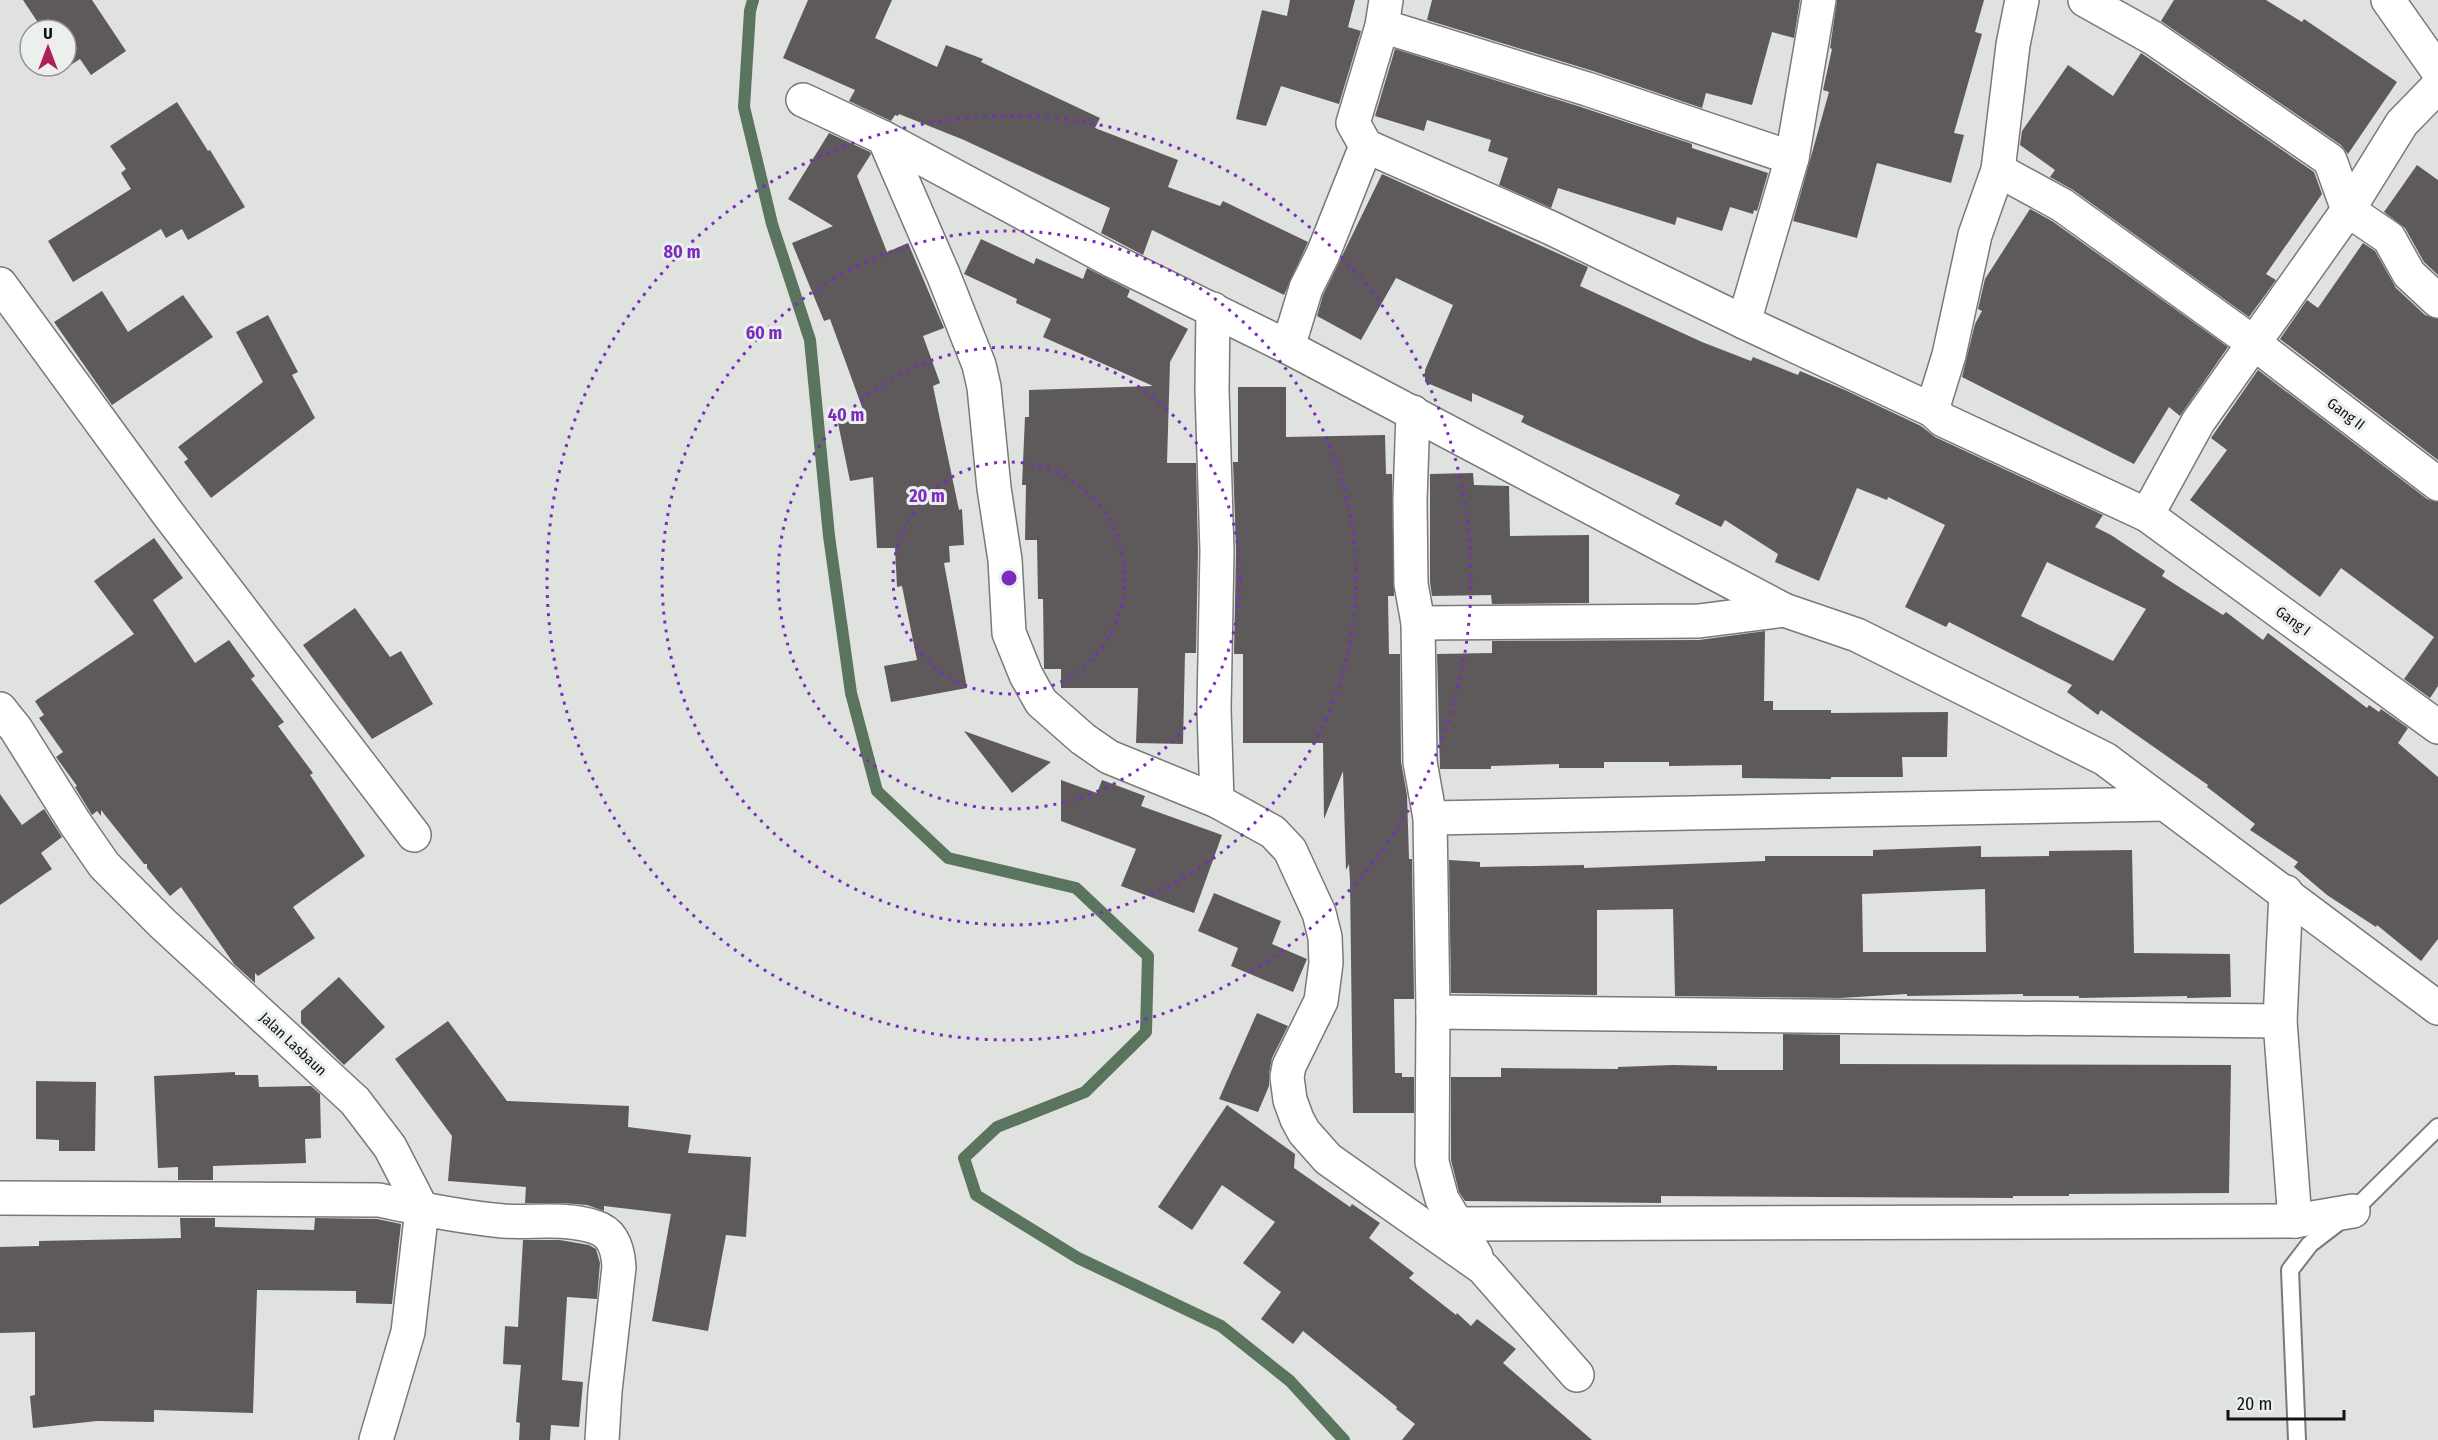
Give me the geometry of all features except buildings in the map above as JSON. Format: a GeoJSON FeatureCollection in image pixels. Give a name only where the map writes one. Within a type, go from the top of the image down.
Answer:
{"type":"FeatureCollection","features":[{"type":"Feature","properties":{"kind":"street"},"geometry":{"type":"LineString","coordinates":[[1744,322],[1792,158],[1820,0]]}},
{"type":"Feature","properties":{"kind":"street"},"geometry":{"type":"LineString","coordinates":[[1932,410],[1949,355],[1976,235],[1998,170],[2013,45],[2022,0]]}},
{"type":"Feature","properties":{"kind":"street"},"geometry":{"type":"LineString","coordinates":[[2085,0],[2153,38],[2330,160],[2348,210],[2389,238],[2409,274],[2438,301]]}},
{"type":"Feature","properties":{"kind":"street"},"geometry":{"type":"LineString","coordinates":[[2388,0],[2438,71]]}},
{"type":"Feature","properties":{"kind":"street"},"geometry":{"type":"LineString","coordinates":[[1288,347],[1306,288],[1323,254],[1366,146],[1353,123],[1384,13],[1587,89],[1792,158]]}},
{"type":"Feature","properties":{"kind":"street"},"geometry":{"type":"LineString","coordinates":[[2147,514],[2198,422],[2255,345],[2348,210],[2402,123],[2438,86]]}},
{"type":"Feature","properties":{"kind":"street"},"geometry":{"type":"LineString","coordinates":[[803,100],[884,138],[1111,260],[1288,347],[1784,610],[1857,635],[2105,759],[2286,892],[2438,1008]]}},
{"type":"Feature","properties":{"kind":"street"},"geometry":{"type":"LineString","coordinates":[[884,138],[943,274],[979,365],[984,387],[994,488],[1005,560],[1009,633],[1026,675],[1041,702],[1083,739],[1109,757],[1217,801],[1273,832],[1290,850],[1319,913],[1326,963],[1321,1001],[1289,1066],[1287,1077],[1290,1100],[1297,1119],[1304,1132],[1328,1159],[1483,1268]]}},
{"type":"Feature","properties":{"kind":"street","name":"Gang I"},"geometry":{"type":"LineString","coordinates":[[1366,146],[1551,228],[1932,410],[1943,420],[2147,514],[2438,727]]}},
{"type":"Feature","properties":{"kind":"street","name":"Gang II"},"geometry":{"type":"LineString","coordinates":[[1998,170],[2062,204],[2255,345],[2438,484]]}},
{"type":"Feature","properties":{"kind":"street"},"geometry":{"type":"LineString","coordinates":[[0,284],[169,515],[414,835]]}},
{"type":"Feature","properties":{"kind":"street"},"geometry":{"type":"LineString","coordinates":[[1213,309],[1212,390],[1217,551],[1214,709],[1217,801]]}},
{"type":"Feature","properties":{"kind":"street"},"geometry":{"type":"LineString","coordinates":[[1413,412],[1410,500],[1411,584],[1418,623],[1420,762],[1430,818],[1433,1012],[1432,1162],[1442,1199],[1483,1268],[1577,1375]]}},
{"type":"Feature","properties":{"kind":"street"},"geometry":{"type":"LineString","coordinates":[[1418,623],[1699,621],[1784,610]]}},
{"type":"Feature","properties":{"kind":"street","name":"Jalan Lasbaun"},"geometry":{"type":"LineString","coordinates":[[0,709],[16,729],[104,865],[163,924],[355,1101],[390,1147],[422,1209]]}},
{"type":"Feature","properties":{"kind":"street"},"geometry":{"type":"LineString","coordinates":[[1430,818],[2165,804]]}},
{"type":"Feature","properties":{"kind":"street"},"geometry":{"type":"LineString","coordinates":[[2286,892],[2280,1021],[2295,1221]]}},
{"type":"Feature","properties":{"kind":"street"},"geometry":{"type":"LineString","coordinates":[[1433,1012],[2280,1021]]}},
{"type":"Feature","properties":{"kind":"street"},"geometry":{"type":"LineString","coordinates":[[0,1198],[379,1200],[503,1221],[571,1223],[596,1227],[610,1236],[618,1250],[619,1268],[604,1391],[602,1440]]}},
{"type":"Feature","properties":{"kind":"street"},"geometry":{"type":"LineString","coordinates":[[366,1440],[376,1440],[408,1332],[422,1209]]}},
{"type":"Feature","properties":{"kind":"street"},"geometry":{"type":"LineString","coordinates":[[1456,1224],[2295,1221],[2354,1211]]}},
{"type":"Feature","properties":{"kind":"lane"},"geometry":{"type":"LineString","coordinates":[[2297,1440],[2290,1270],[2310,1244],[2354,1211],[2438,1127]]}},
{"type":"Feature","properties":{"kind":"waterway"},"geometry":{"type":"LineString","coordinates":[[753,0],[750,11],[744,107],[772,224],[810,340],[829,536],[851,693],[877,791],[948,858],[1076,888],[1148,956],[1146,1032],[1085,1092],[997,1127],[964,1158],[976,1195],[1078,1258],[1221,1326],[1290,1381],[1344,1440]]}}]}
